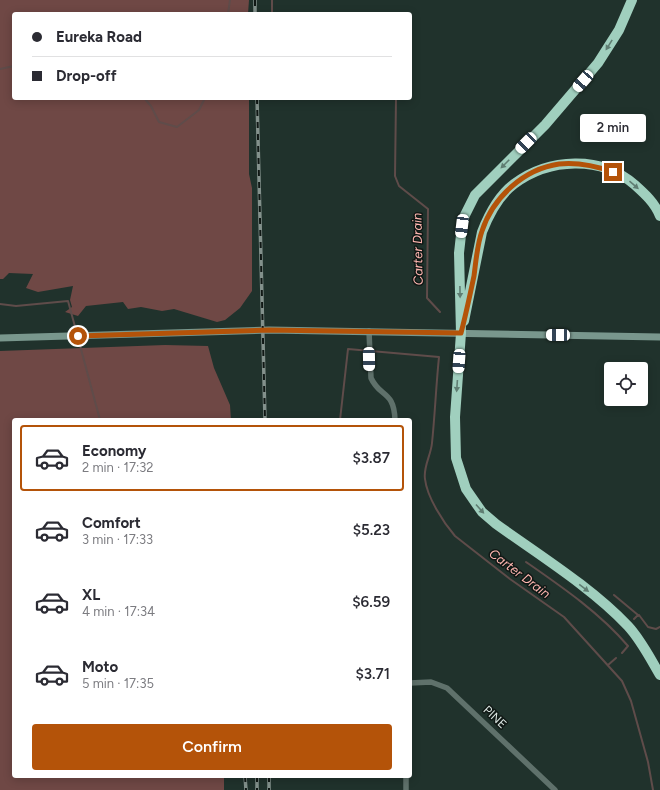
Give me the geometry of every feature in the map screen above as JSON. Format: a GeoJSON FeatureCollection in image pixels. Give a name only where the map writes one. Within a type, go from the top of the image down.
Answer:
{"type":"FeatureCollection","features":[{"type":"Feature","properties":{"kind":"highway"},"geometry":{"type":"LineString","coordinates":[[632,0],[619,30],[598,63],[544,125],[475,195],[469,206],[462,226],[460,240],[461,333],[455,417],[455,440],[456,458],[466,489],[482,512],[603,603],[624,622],[645,648],[660,674]]}},
{"type":"Feature","properties":{"kind":"highway"},"geometry":{"type":"LineString","coordinates":[[461,333],[468,307],[482,232],[486,220],[496,202],[513,185],[534,172],[559,164],[581,164],[613,172],[629,181],[647,197],[660,216]]}},
{"type":"Feature","properties":{"kind":"street"},"geometry":{"type":"LineString","coordinates":[[0,338],[269,330],[659,337]]}},
{"type":"Feature","properties":{"kind":"street"},"geometry":{"type":"LineString","coordinates":[[369,331],[371,378],[393,404],[395,418]]}},
{"type":"Feature","properties":{"kind":"street","name":"PINE"},"geometry":{"type":"LineString","coordinates":[[412,683],[431,682],[447,688],[555,790]]}},
{"type":"Feature","properties":{"kind":"street"},"geometry":{"type":"LineString","coordinates":[[406,778],[406,790]]}},
{"type":"Feature","properties":{"kind":"shaded area"},"geometry":{"type":"Polygon","coordinates":[[[0,0],[249,0],[248,12],[12,12],[12,100],[249,100],[249,174],[252,188],[252,291],[240,308],[225,320],[217,322],[174,309],[162,311],[141,307],[128,309],[123,302],[86,306],[78,316],[65,312],[72,307],[70,300],[73,286],[38,292],[26,288],[33,274],[9,273],[3,279],[0,279],[0,0]]]}},
{"type":"Feature","properties":{"kind":"shaded area"},"geometry":{"type":"Polygon","coordinates":[[[165,345],[208,346],[214,368],[230,405],[231,418],[12,418],[12,778],[224,778],[224,790],[0,790],[0,351],[165,345]]]}},
{"type":"Feature","properties":{"kind":"waterway"},"geometry":{"type":"LineString","coordinates":[[228,12],[230,0]]}},
{"type":"Feature","properties":{"kind":"waterway","name":"Carter Drain"},"geometry":{"type":"LineString","coordinates":[[272,0],[272,12]]}},
{"type":"Feature","properties":{"kind":"waterway"},"geometry":{"type":"LineString","coordinates":[[0,69],[12,66]]}},
{"type":"Feature","properties":{"kind":"waterway"},"geometry":{"type":"LineString","coordinates":[[146,100],[151,106],[159,122],[177,127],[199,110],[204,100]]}},
{"type":"Feature","properties":{"kind":"waterway","name":"Carter Drain"},"geometry":{"type":"LineString","coordinates":[[396,100],[395,176],[399,186],[428,209],[427,298],[440,312]]}},
{"type":"Feature","properties":{"kind":"waterway"},"geometry":{"type":"LineString","coordinates":[[0,304],[16,306],[68,301],[77,334]]}},
{"type":"Feature","properties":{"kind":"waterway"},"geometry":{"type":"LineString","coordinates":[[78,338],[99,418]]}},
{"type":"Feature","properties":{"kind":"waterway","name":"Carter Drain"},"geometry":{"type":"LineString","coordinates":[[340,418],[348,349],[439,357],[432,443],[425,474],[426,486],[432,501],[441,517],[455,536],[510,579],[564,617],[622,681],[631,701],[648,762],[653,790]]}},
{"type":"Feature","properties":{"kind":"waterway"},"geometry":{"type":"LineString","coordinates":[[526,562],[567,591],[605,622],[628,646],[622,653]]}},
{"type":"Feature","properties":{"kind":"waterway"},"geometry":{"type":"LineString","coordinates":[[614,595],[638,615],[634,619]]}},
{"type":"Feature","properties":{"kind":"waterway"},"geometry":{"type":"LineString","coordinates":[[638,616],[639,615],[648,627],[656,629],[660,627]]}},
{"type":"Feature","properties":{"kind":"waterway"},"geometry":{"type":"LineString","coordinates":[[608,665],[616,658]]}},
{"type":"Feature","properties":{"kind":"railway"},"geometry":{"type":"LineString","coordinates":[[255,0],[255,12]]}},
{"type":"Feature","properties":{"kind":"railway"},"geometry":{"type":"LineString","coordinates":[[257,100],[265,418]]}},
{"type":"Feature","properties":{"kind":"railway"},"geometry":{"type":"LineString","coordinates":[[245,778],[246,790]]}},
{"type":"Feature","properties":{"kind":"railway"},"geometry":{"type":"LineString","coordinates":[[257,778],[257,790]]}},
{"type":"Feature","properties":{"kind":"railway"},"geometry":{"type":"LineString","coordinates":[[269,778],[269,790]]}},
{"type":"Feature","properties":{"kind":"route"},"geometry":{"type":"LineString","coordinates":[[78,336],[269,330],[461,333],[468,307],[482,232],[486,220],[496,202],[513,185],[534,172],[559,164],[581,164],[598,167],[613,172]]}}]}
